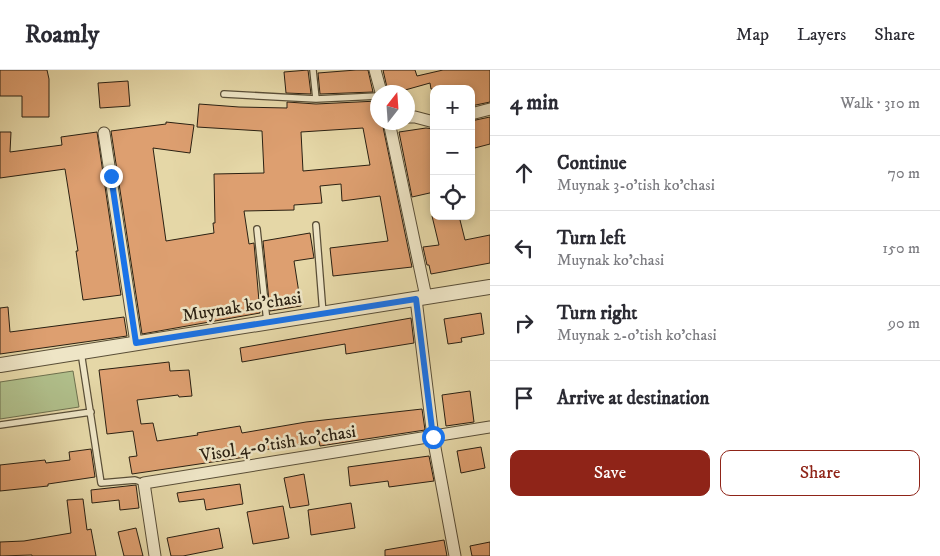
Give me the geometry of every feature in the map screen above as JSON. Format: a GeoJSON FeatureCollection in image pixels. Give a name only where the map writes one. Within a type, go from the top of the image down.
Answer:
{"type":"FeatureCollection","features":[{"type":"Feature","properties":{"kind":"street"},"geometry":{"type":"LineString","coordinates":[[375,70],[379,85]]}},
{"type":"Feature","properties":{"kind":"street"},"geometry":{"type":"LineString","coordinates":[[475,113],[490,109]]}},
{"type":"Feature","properties":{"kind":"street"},"geometry":{"type":"LineString","coordinates":[[415,116],[430,121]]}},
{"type":"Feature","properties":{"kind":"street"},"geometry":{"type":"LineString","coordinates":[[390,130],[421,298],[433,437],[455,556]]}},
{"type":"Feature","properties":{"kind":"street"},"geometry":{"type":"LineString","coordinates":[[104,133],[136,343]]}},
{"type":"Feature","properties":{"kind":"street","name":"Muynak ko'chasi"},"geometry":{"type":"LineString","coordinates":[[0,365],[490,287]]}},
{"type":"Feature","properties":{"kind":"street","name":"Visol 4-o'tish ko'chasi"},"geometry":{"type":"LineString","coordinates":[[144,483],[490,428]]}},
{"type":"Feature","properties":{"kind":"street"},"geometry":{"type":"LineString","coordinates":[[144,483],[155,556]]}},
{"type":"Feature","properties":{"kind":"lane"},"geometry":{"type":"LineString","coordinates":[[313,70],[316,99]]}},
{"type":"Feature","properties":{"kind":"lane"},"geometry":{"type":"LineString","coordinates":[[224,94],[316,99],[370,96]]}},
{"type":"Feature","properties":{"kind":"lane"},"geometry":{"type":"LineString","coordinates":[[316,226],[323,314]]}},
{"type":"Feature","properties":{"kind":"lane"},"geometry":{"type":"LineString","coordinates":[[257,229],[267,322]]}},
{"type":"Feature","properties":{"kind":"lane"},"geometry":{"type":"LineString","coordinates":[[81,352],[101,483],[135,480],[144,483]]}},
{"type":"Feature","properties":{"kind":"lane"},"geometry":{"type":"LineString","coordinates":[[0,425],[91,412]]}},
{"type":"Feature","properties":{"kind":"green space"},"geometry":{"type":"Polygon","coordinates":[[[73,371],[79,407],[0,419],[0,382],[73,371]]]}},
{"type":"Feature","properties":{"kind":"building"},"geometry":{"type":"Polygon","coordinates":[[[0,70],[47,70],[49,79],[49,117],[22,117],[22,96],[0,96],[0,70]]]}},
{"type":"Feature","properties":{"kind":"building"},"geometry":{"type":"Polygon","coordinates":[[[308,70],[311,94],[286,93],[284,72],[308,70]]]}},
{"type":"Feature","properties":{"kind":"building"},"geometry":{"type":"Polygon","coordinates":[[[368,70],[371,85],[370,92],[320,94],[318,73],[368,70]]]}},
{"type":"Feature","properties":{"kind":"building"},"geometry":{"type":"Polygon","coordinates":[[[383,70],[415,70],[417,76],[443,70],[490,70],[490,102],[475,105],[475,85],[430,85],[430,83],[415,87],[415,85],[386,85],[383,70]]]}},
{"type":"Feature","properties":{"kind":"building"},"geometry":{"type":"Polygon","coordinates":[[[128,81],[130,106],[100,108],[98,83],[128,81]]]}},
{"type":"Feature","properties":{"kind":"building"},"geometry":{"type":"Polygon","coordinates":[[[370,101],[370,130],[384,130],[412,267],[333,276],[330,248],[388,241],[380,196],[342,201],[341,184],[320,186],[322,203],[294,205],[294,210],[244,211],[249,244],[254,243],[260,313],[142,334],[111,131],[166,124],[166,122],[194,125],[190,153],[153,148],[166,241],[214,233],[214,174],[264,173],[262,131],[197,127],[199,104],[287,108],[287,102],[316,104],[370,101]],[[363,128],[301,132],[303,171],[370,165],[363,128]]]}},
{"type":"Feature","properties":{"kind":"building"},"geometry":{"type":"Polygon","coordinates":[[[490,117],[490,144],[475,148],[475,120],[490,117]]]}},
{"type":"Feature","properties":{"kind":"building"},"geometry":{"type":"Polygon","coordinates":[[[430,128],[430,193],[412,197],[399,132],[430,128]]]}},
{"type":"Feature","properties":{"kind":"building"},"geometry":{"type":"Polygon","coordinates":[[[0,132],[11,132],[10,152],[62,145],[61,137],[97,132],[121,295],[83,300],[76,251],[78,251],[65,169],[0,178],[0,132]]]}},
{"type":"Feature","properties":{"kind":"building"},"geometry":{"type":"Polygon","coordinates":[[[433,220],[460,220],[465,240],[490,235],[490,263],[431,274],[423,247],[439,245],[433,220]]]}},
{"type":"Feature","properties":{"kind":"building"},"geometry":{"type":"Polygon","coordinates":[[[310,233],[314,258],[294,261],[301,306],[270,311],[263,241],[310,233]]]}},
{"type":"Feature","properties":{"kind":"building"},"geometry":{"type":"Polygon","coordinates":[[[8,307],[10,332],[124,317],[127,336],[0,354],[0,308],[8,307]]]}},
{"type":"Feature","properties":{"kind":"building"},"geometry":{"type":"Polygon","coordinates":[[[481,313],[484,334],[461,338],[462,342],[448,344],[444,319],[481,313]]]}},
{"type":"Feature","properties":{"kind":"building"},"geometry":{"type":"Polygon","coordinates":[[[411,318],[414,343],[346,354],[345,344],[242,362],[240,348],[411,318]]]}},
{"type":"Feature","properties":{"kind":"building"},"geometry":{"type":"Polygon","coordinates":[[[169,362],[170,371],[189,370],[192,396],[179,397],[178,395],[137,400],[141,424],[153,423],[157,441],[240,426],[242,433],[306,422],[422,409],[425,430],[320,446],[319,441],[245,453],[246,457],[132,474],[129,457],[137,456],[133,431],[107,434],[99,370],[169,362]]]}},
{"type":"Feature","properties":{"kind":"building"},"geometry":{"type":"Polygon","coordinates":[[[470,391],[474,422],[446,426],[442,395],[470,391]]]}},
{"type":"Feature","properties":{"kind":"building"},"geometry":{"type":"Polygon","coordinates":[[[481,447],[485,468],[461,473],[457,451],[481,447]]]}},
{"type":"Feature","properties":{"kind":"building"},"geometry":{"type":"Polygon","coordinates":[[[91,449],[95,477],[48,484],[48,486],[0,491],[0,465],[45,460],[46,463],[70,460],[69,452],[91,449]]]}},
{"type":"Feature","properties":{"kind":"building"},"geometry":{"type":"Polygon","coordinates":[[[429,456],[434,481],[389,487],[388,481],[350,486],[348,467],[429,456]]]}},
{"type":"Feature","properties":{"kind":"building"},"geometry":{"type":"Polygon","coordinates":[[[304,474],[309,505],[290,508],[284,478],[304,474]]]}},
{"type":"Feature","properties":{"kind":"building"},"geometry":{"type":"Polygon","coordinates":[[[240,484],[243,504],[206,510],[204,499],[179,502],[177,493],[240,484]]]}},
{"type":"Feature","properties":{"kind":"building"},"geometry":{"type":"Polygon","coordinates":[[[136,485],[139,508],[120,510],[119,500],[92,503],[91,490],[136,485]]]}},
{"type":"Feature","properties":{"kind":"building"},"geometry":{"type":"Polygon","coordinates":[[[83,499],[87,530],[91,529],[96,556],[0,556],[0,542],[24,541],[71,533],[67,500],[83,499]]]}},
{"type":"Feature","properties":{"kind":"building"},"geometry":{"type":"Polygon","coordinates":[[[351,503],[355,528],[311,535],[308,510],[351,503]]]}},
{"type":"Feature","properties":{"kind":"building"},"geometry":{"type":"Polygon","coordinates":[[[283,506],[289,538],[253,544],[247,512],[283,506]]]}},
{"type":"Feature","properties":{"kind":"building"},"geometry":{"type":"Polygon","coordinates":[[[136,528],[143,556],[124,556],[118,532],[136,528]]]}},
{"type":"Feature","properties":{"kind":"building"},"geometry":{"type":"Polygon","coordinates":[[[219,528],[223,548],[183,556],[171,556],[167,538],[219,528]]]}},
{"type":"Feature","properties":{"kind":"building"},"geometry":{"type":"Polygon","coordinates":[[[444,540],[447,556],[385,556],[385,550],[444,540]]]}},
{"type":"Feature","properties":{"kind":"building"},"geometry":{"type":"Polygon","coordinates":[[[490,542],[490,556],[472,556],[470,546],[490,542]]]}},
{"type":"Feature","properties":{"kind":"route"},"geometry":{"type":"LineString","coordinates":[[111,176],[136,343],[416,299],[433,437]]}}]}
